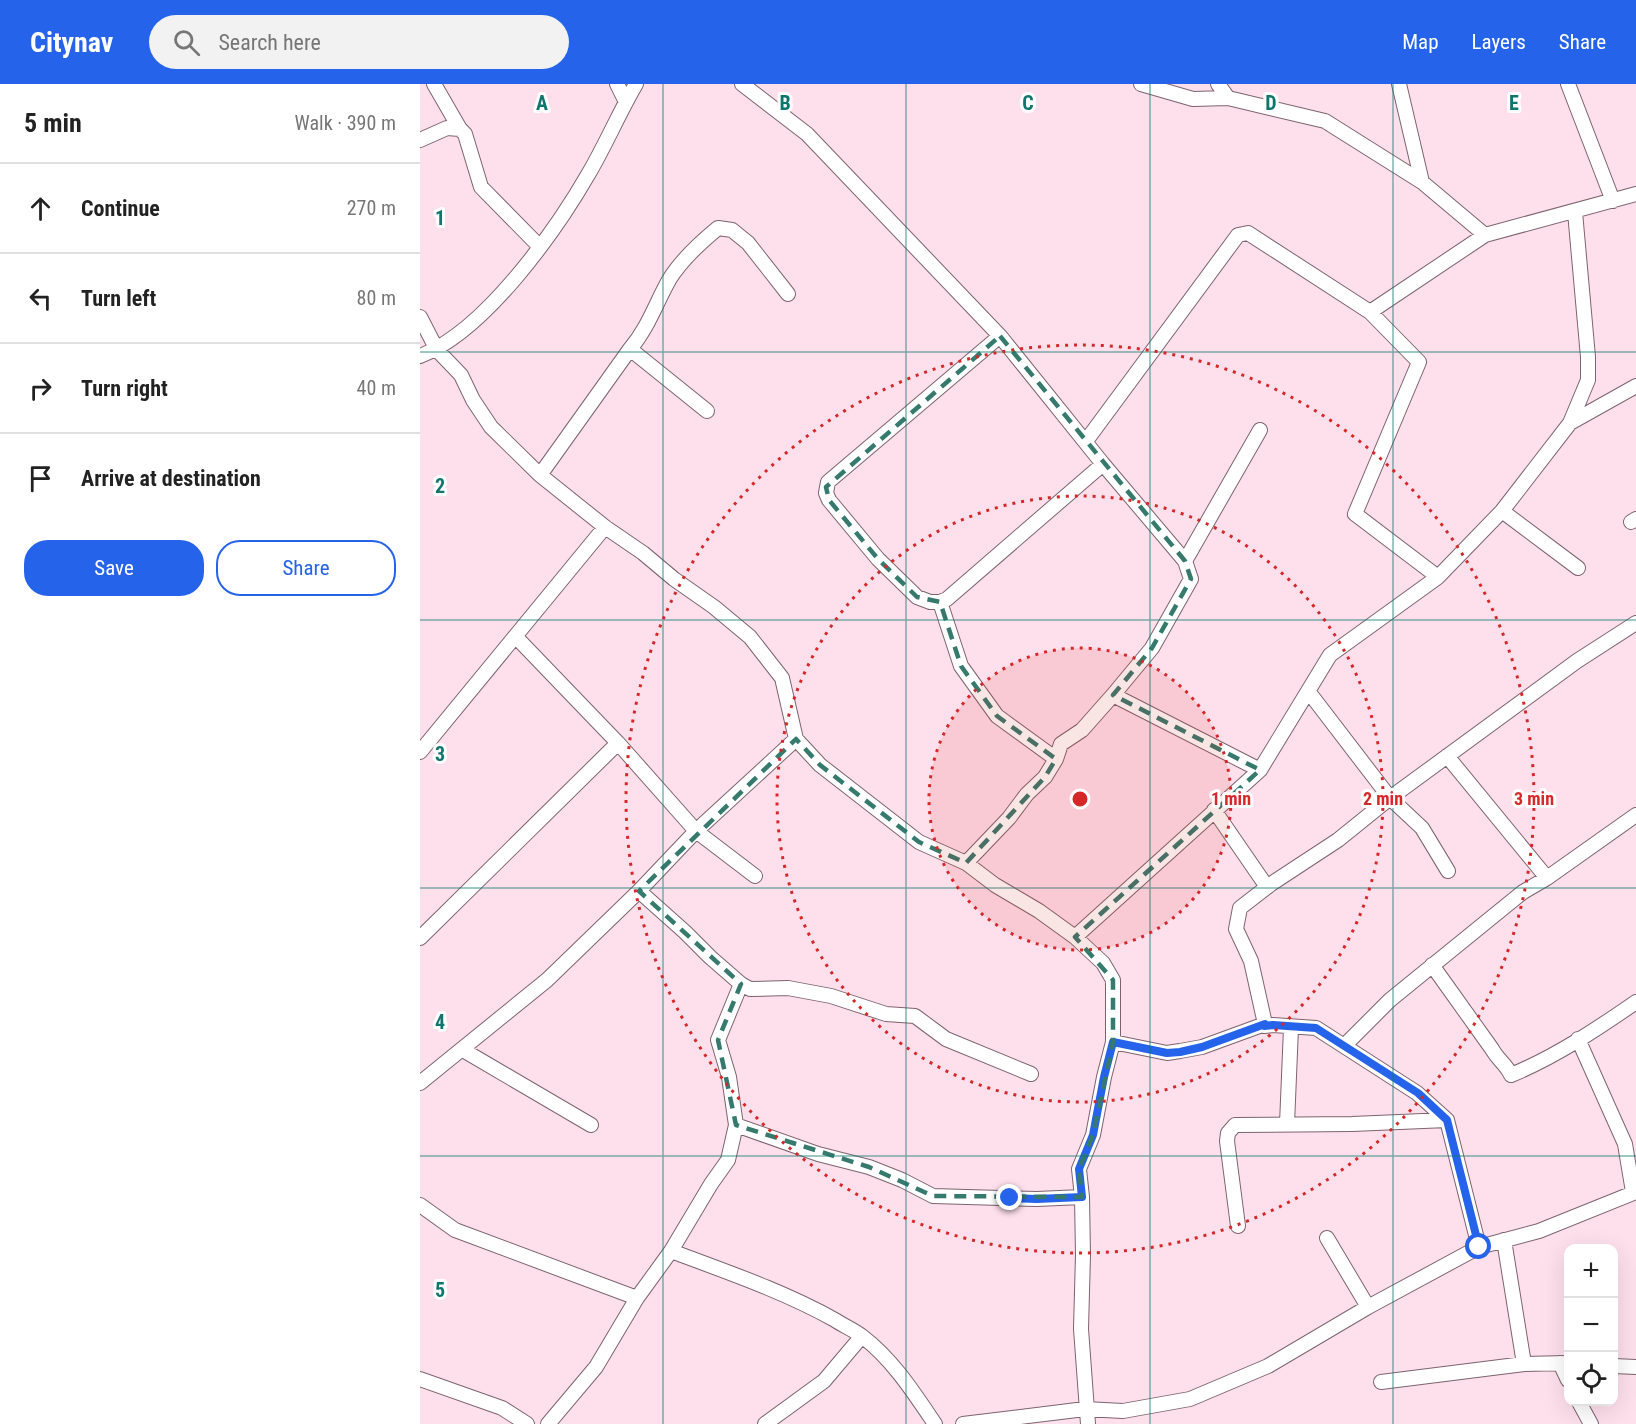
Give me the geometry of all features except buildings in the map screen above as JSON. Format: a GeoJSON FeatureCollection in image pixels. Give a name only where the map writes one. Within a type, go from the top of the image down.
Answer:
{"type":"FeatureCollection","features":[{"type":"Feature","properties":{"kind":"street"},"geometry":{"type":"LineString","coordinates":[[434,84],[465,134],[482,187],[540,247]]}},
{"type":"Feature","properties":{"kind":"street"},"geometry":{"type":"LineString","coordinates":[[617,84],[626,102]]}},
{"type":"Feature","properties":{"kind":"street"},"geometry":{"type":"LineString","coordinates":[[420,356],[437,350],[484,312],[540,247],[588,174],[636,84]]}},
{"type":"Feature","properties":{"kind":"street"},"geometry":{"type":"LineString","coordinates":[[742,84],[807,134],[1000,336],[1103,465],[1185,561],[1191,579],[1152,648],[1082,730],[1061,744],[1056,759],[1045,777],[966,863]]}},
{"type":"Feature","properties":{"kind":"street"},"geometry":{"type":"LineString","coordinates":[[1141,84],[1193,99],[1228,98],[1325,122],[1422,182],[1485,235]]}},
{"type":"Feature","properties":{"kind":"street"},"geometry":{"type":"LineString","coordinates":[[1218,84],[1228,98]]}},
{"type":"Feature","properties":{"kind":"street"},"geometry":{"type":"LineString","coordinates":[[1399,84],[1422,182]]}},
{"type":"Feature","properties":{"kind":"street"},"geometry":{"type":"LineString","coordinates":[[1568,84],[1613,201]]}},
{"type":"Feature","properties":{"kind":"street"},"geometry":{"type":"LineString","coordinates":[[420,140],[447,128],[460,129]]}},
{"type":"Feature","properties":{"kind":"street"},"geometry":{"type":"LineString","coordinates":[[1370,312],[1485,235],[1636,194]]}},
{"type":"Feature","properties":{"kind":"street"},"geometry":{"type":"LineString","coordinates":[[1075,937],[1260,770],[1330,655],[1438,577],[1502,511],[1570,423],[1588,380],[1575,212]]}},
{"type":"Feature","properties":{"kind":"street"},"geometry":{"type":"LineString","coordinates":[[540,475],[630,349],[642,336],[670,278],[702,241],[718,228],[732,230],[748,243],[788,294]]}},
{"type":"Feature","properties":{"kind":"street"},"geometry":{"type":"LineString","coordinates":[[1086,441],[1238,235],[1248,233],[1370,312],[1419,362],[1355,514],[1438,577]]}},
{"type":"Feature","properties":{"kind":"street"},"geometry":{"type":"LineString","coordinates":[[420,317],[437,350],[460,375],[491,427],[540,475],[750,637],[783,678],[796,739],[820,765],[919,842],[966,863],[995,885],[1075,937],[1103,963],[1113,980],[1113,1042],[1093,1135],[1079,1169],[1082,1197],[1082,1329],[1085,1409],[1088,1424]]}},
{"type":"Feature","properties":{"kind":"street"},"geometry":{"type":"LineString","coordinates":[[1000,336],[828,482],[826,493],[829,500],[878,558],[917,597],[930,602],[940,602],[947,599],[1103,465]]}},
{"type":"Feature","properties":{"kind":"street"},"geometry":{"type":"LineString","coordinates":[[630,349],[707,411]]}},
{"type":"Feature","properties":{"kind":"street"},"geometry":{"type":"LineString","coordinates":[[1570,423],[1636,386]]}},
{"type":"Feature","properties":{"kind":"street"},"geometry":{"type":"LineString","coordinates":[[1185,561],[1260,430]]}},
{"type":"Feature","properties":{"kind":"street"},"geometry":{"type":"LineString","coordinates":[[1502,511],[1578,567]]}},
{"type":"Feature","properties":{"kind":"street"},"geometry":{"type":"LineString","coordinates":[[420,752],[605,527]]}},
{"type":"Feature","properties":{"kind":"street"},"geometry":{"type":"LineString","coordinates":[[940,602],[962,666],[979,692],[998,716],[1056,759]]}},
{"type":"Feature","properties":{"kind":"street"},"geometry":{"type":"LineString","coordinates":[[1479,1247],[1447,1120],[1418,1093],[1316,1028],[1264,1026],[1251,961],[1236,929],[1240,908],[1267,887],[1338,840],[1390,798],[1577,661],[1636,623]]}},
{"type":"Feature","properties":{"kind":"street"},"geometry":{"type":"LineString","coordinates":[[516,637],[618,743],[696,831],[755,876]]}},
{"type":"Feature","properties":{"kind":"street"},"geometry":{"type":"LineString","coordinates":[[1308,691],[1390,798],[1422,828],[1448,871]]}},
{"type":"Feature","properties":{"kind":"street"},"geometry":{"type":"LineString","coordinates":[[1113,695],[1260,770]]}},
{"type":"Feature","properties":{"kind":"street"},"geometry":{"type":"LineString","coordinates":[[420,1083],[547,980],[639,891],[696,831],[796,739]]}},
{"type":"Feature","properties":{"kind":"street"},"geometry":{"type":"LineString","coordinates":[[420,938],[618,743]]}},
{"type":"Feature","properties":{"kind":"street"},"geometry":{"type":"LineString","coordinates":[[1447,756],[1547,878]]}},
{"type":"Feature","properties":{"kind":"street"},"geometry":{"type":"LineString","coordinates":[[1214,810],[1267,887]]}},
{"type":"Feature","properties":{"kind":"street"},"geometry":{"type":"LineString","coordinates":[[1344,1046],[1390,999],[1523,892],[1547,878],[1636,815]]}},
{"type":"Feature","properties":{"kind":"street"},"geometry":{"type":"LineString","coordinates":[[639,891],[741,984],[750,989],[788,988],[831,996],[886,1014],[915,1016],[946,1039],[1031,1074]]}},
{"type":"Feature","properties":{"kind":"street"},"geometry":{"type":"LineString","coordinates":[[1432,965],[1498,1060],[1507,1065],[1511,1075],[1578,1040],[1636,1002]]}},
{"type":"Feature","properties":{"kind":"street"},"geometry":{"type":"LineString","coordinates":[[548,1424],[596,1367],[637,1298],[671,1251],[728,1160],[736,1125],[729,1077],[718,1040],[741,984]]}},
{"type":"Feature","properties":{"kind":"street"},"geometry":{"type":"LineString","coordinates":[[1113,1042],[1167,1053],[1180,1052],[1202,1047],[1265,1024]]}},
{"type":"Feature","properties":{"kind":"street"},"geometry":{"type":"LineString","coordinates":[[1287,1124],[1291,1028]]}},
{"type":"Feature","properties":{"kind":"street"},"geometry":{"type":"LineString","coordinates":[[963,1424],[1085,1409],[1123,1411],[1190,1399],[1268,1366],[1368,1307],[1479,1247],[1539,1231],[1634,1192],[1625,1144],[1578,1040]]}},
{"type":"Feature","properties":{"kind":"street"},"geometry":{"type":"LineString","coordinates":[[463,1050],[591,1125]]}},
{"type":"Feature","properties":{"kind":"street"},"geometry":{"type":"LineString","coordinates":[[1238,1226],[1230,1170],[1228,1133],[1235,1125],[1447,1120]]}},
{"type":"Feature","properties":{"kind":"street"},"geometry":{"type":"LineString","coordinates":[[736,1125],[818,1154],[869,1167],[933,1196],[1037,1199],[1082,1197]]}},
{"type":"Feature","properties":{"kind":"street"},"geometry":{"type":"LineString","coordinates":[[420,1205],[455,1230],[637,1298]]}},
{"type":"Feature","properties":{"kind":"street"},"geometry":{"type":"LineString","coordinates":[[1327,1238],[1368,1307]]}},
{"type":"Feature","properties":{"kind":"street"},"geometry":{"type":"LineString","coordinates":[[1504,1240],[1524,1364]]}},
{"type":"Feature","properties":{"kind":"street"},"geometry":{"type":"LineString","coordinates":[[671,1251],[808,1305],[862,1336],[887,1359],[915,1393],[935,1424]]}},
{"type":"Feature","properties":{"kind":"street"},"geometry":{"type":"LineString","coordinates":[[765,1424],[824,1381],[862,1336]]}},
{"type":"Feature","properties":{"kind":"street"},"geometry":{"type":"LineString","coordinates":[[1381,1382],[1524,1364],[1564,1363]]}},
{"type":"Feature","properties":{"kind":"street"},"geometry":{"type":"LineString","coordinates":[[1618,1366],[1636,1367]]}},
{"type":"Feature","properties":{"kind":"street"},"geometry":{"type":"LineString","coordinates":[[420,1379],[502,1408],[527,1424]]}},
{"type":"Feature","properties":{"kind":"street"},"geometry":{"type":"LineString","coordinates":[[1582,1406],[1591,1424]]}},
{"type":"Feature","properties":{"kind":"highlighted area"},"geometry":{"type":"Polygon","coordinates":[[[1000,336],[1185,561],[1191,579],[1152,648],[1113,695],[1260,770],[1075,937],[1113,980],[1113,1042],[1093,1135],[1079,1169],[1082,1197],[933,1196],[869,1167],[736,1125],[718,1040],[741,984],[639,891],[796,739],[820,765],[919,842],[966,863],[1045,777],[1056,759],[997,716],[961,666],[940,602],[917,597],[878,559],[829,500],[826,487],[1000,336]]]}},
{"type":"Feature","properties":{"kind":"route"},"geometry":{"type":"LineString","coordinates":[[1010,1198],[1082,1197],[1079,1169],[1093,1135],[1113,1042],[1167,1053],[1192,1050],[1265,1024],[1264,1026],[1316,1028],[1418,1093],[1447,1120],[1479,1247]]}}]}
